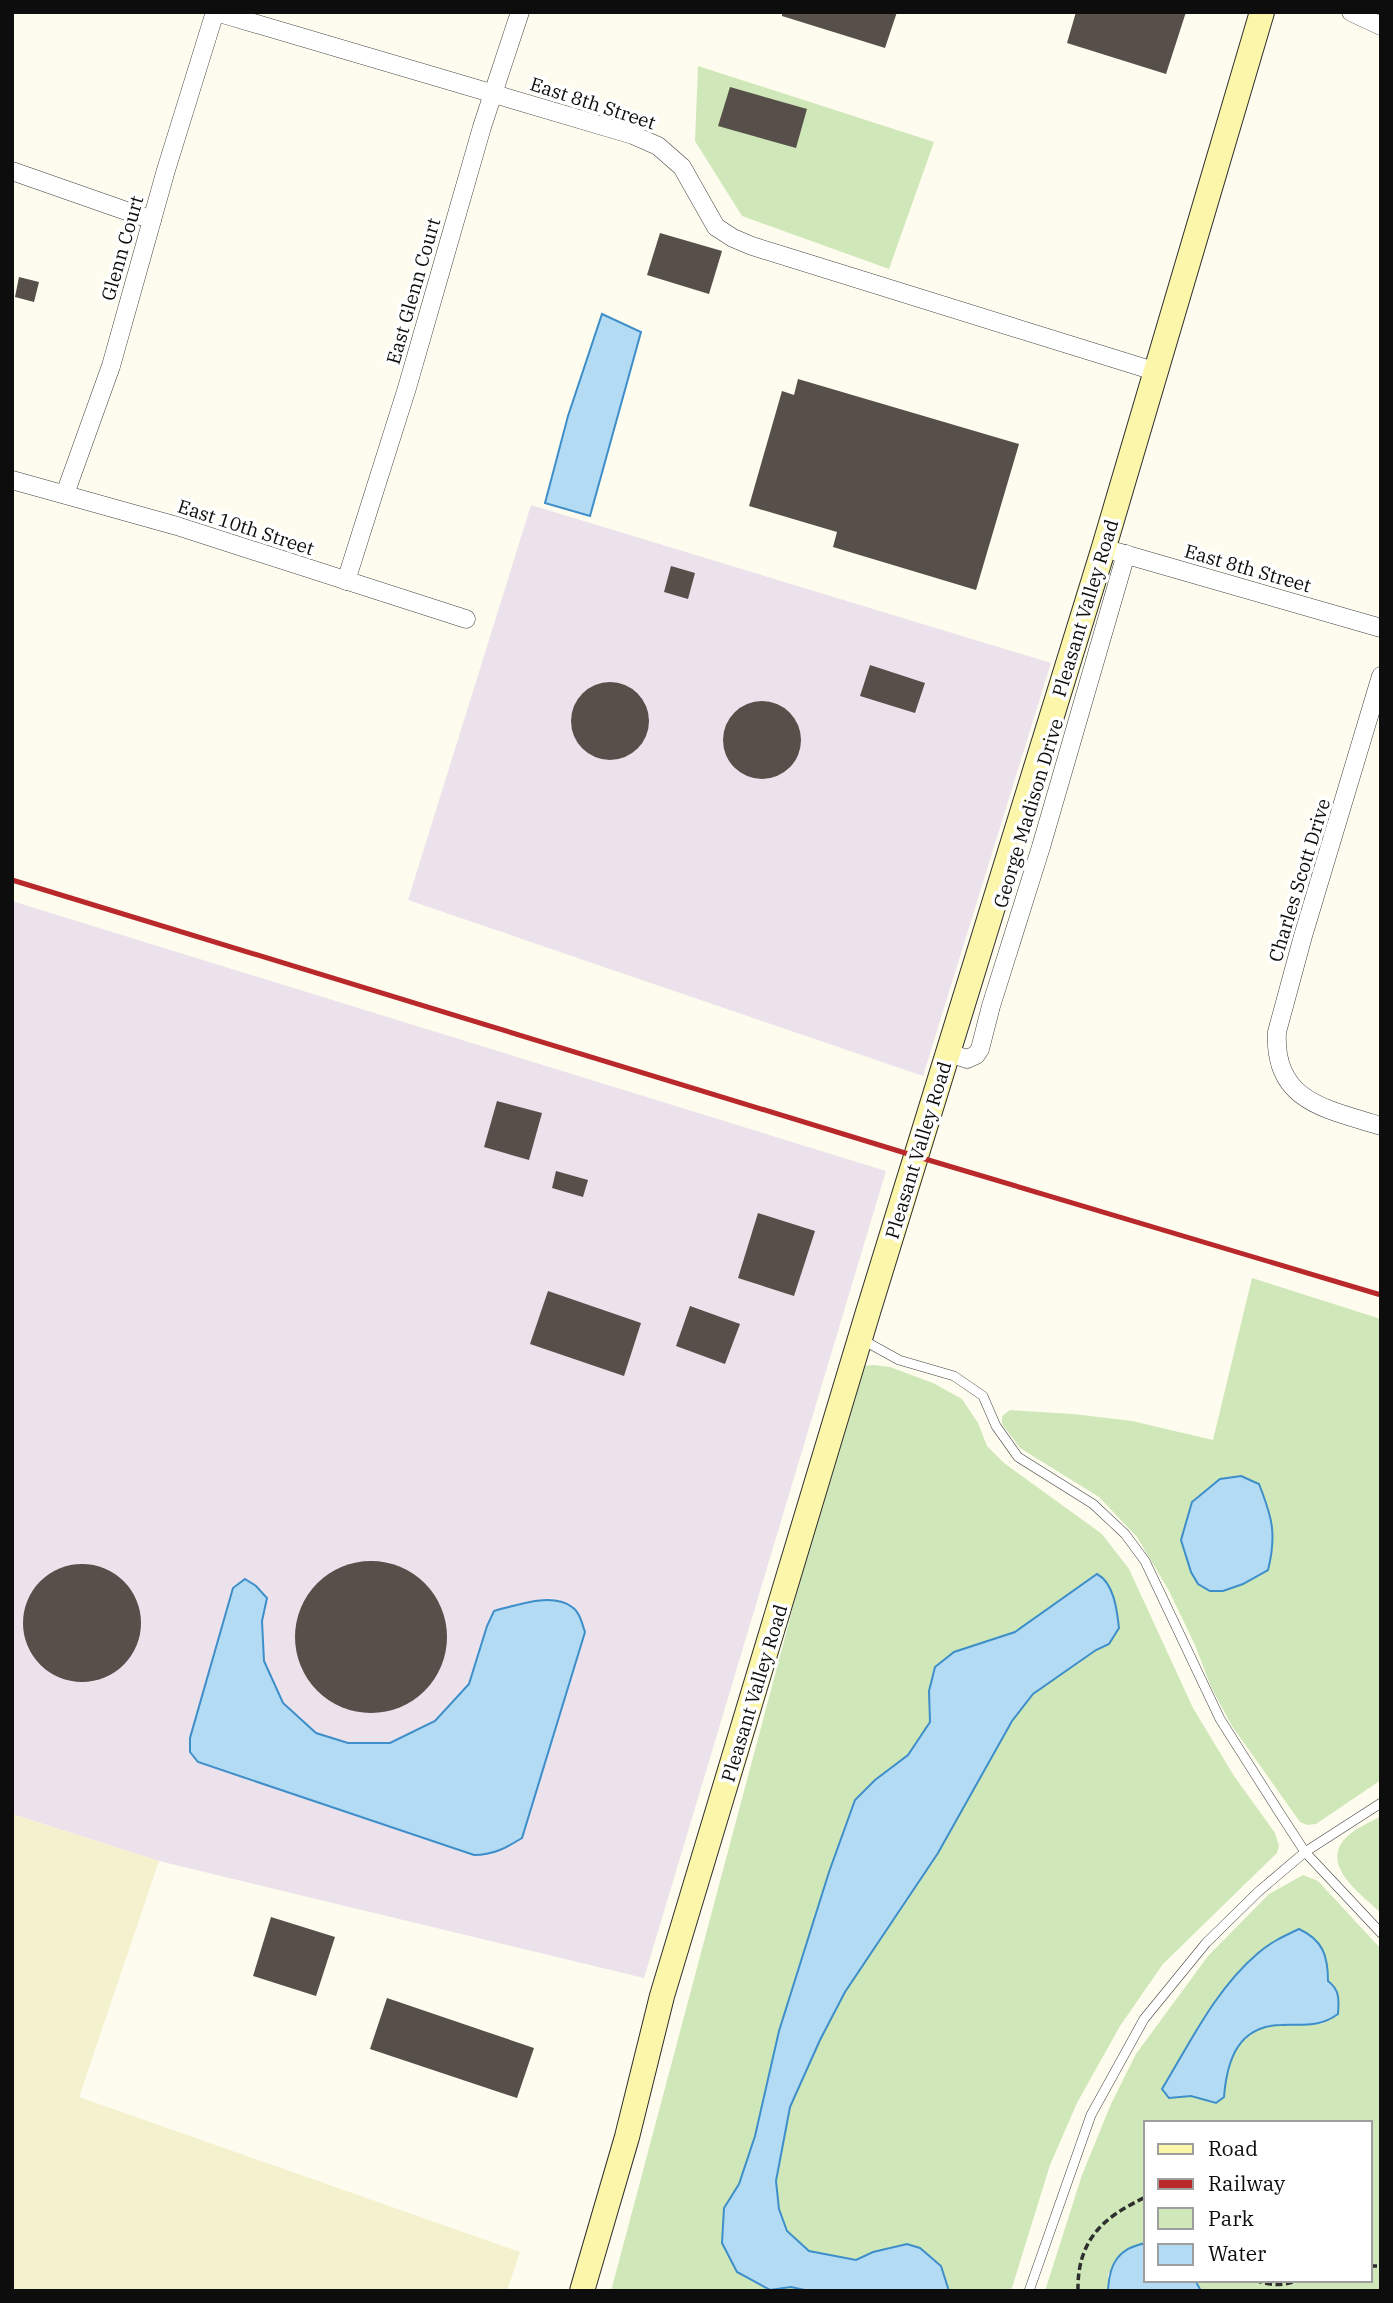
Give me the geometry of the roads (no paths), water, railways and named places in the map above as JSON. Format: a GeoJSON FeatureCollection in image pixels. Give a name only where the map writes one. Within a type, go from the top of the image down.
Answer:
{"type":"FeatureCollection","features":[{"type":"Feature","properties":{"kind":"street","name":"East 8th Street"},"geometry":{"type":"LineString","coordinates":[[216,12],[633,135],[658,146],[682,167],[716,227],[733,238],[1154,371]]}},
{"type":"Feature","properties":{"kind":"street","name":"Glenn Court"},"geometry":{"type":"LineString","coordinates":[[65,495],[111,366],[152,220],[216,12]]}},
{"type":"Feature","properties":{"kind":"street","name":"East Glenn Court"},"geometry":{"type":"LineString","coordinates":[[346,581],[407,388],[493,93],[520,12]]}},
{"type":"Feature","properties":{"kind":"street","name":"Pleasant Valley Road"},"geometry":{"type":"LineString","coordinates":[[582,2291],[627,2137],[662,1996],[860,1338],[949,1053],[1115,551],[1154,371],[1262,12]]}},
{"type":"Feature","properties":{"kind":"street"},"geometry":{"type":"LineString","coordinates":[[1351,12],[1381,26]]}},
{"type":"Feature","properties":{"kind":"street"},"geometry":{"type":"LineString","coordinates":[[12,171],[152,220]]}},
{"type":"Feature","properties":{"kind":"street","name":"East 10th Street"},"geometry":{"type":"LineString","coordinates":[[12,480],[177,526],[466,619]]}},
{"type":"Feature","properties":{"kind":"street","name":"East 8th Street"},"geometry":{"type":"LineString","coordinates":[[1115,551],[1381,628]]}},
{"type":"Feature","properties":{"kind":"street","name":"Charles Scott Drive"},"geometry":{"type":"LineString","coordinates":[[1381,676],[1277,1032],[1279,1066],[1297,1092],[1311,1101],[1381,1126]]}},
{"type":"Feature","properties":{"kind":"lane"},"geometry":{"type":"LineString","coordinates":[[860,1338],[900,1360],[954,1376],[983,1396],[996,1426],[1018,1457],[1093,1504],[1125,1534],[1145,1561],[1220,1719],[1306,1852],[1381,1933]]}},
{"type":"Feature","properties":{"kind":"lane"},"geometry":{"type":"LineString","coordinates":[[1029,2291],[1091,2115],[1144,2020],[1206,1943],[1258,1892],[1306,1852],[1381,1803]]}},
{"type":"Feature","properties":{"kind":"water"},"geometry":{"type":"Polygon","coordinates":[[[602,314],[641,332],[590,516],[545,503],[568,416],[602,314]]]}},
{"type":"Feature","properties":{"kind":"water"},"geometry":{"type":"Polygon","coordinates":[[[1241,1476],[1259,1484],[1267,1506],[1273,1536],[1268,1570],[1243,1584],[1223,1591],[1210,1591],[1198,1584],[1191,1572],[1181,1540],[1192,1502],[1220,1479],[1241,1476]]]}},
{"type":"Feature","properties":{"kind":"water"},"geometry":{"type":"Polygon","coordinates":[[[1097,1574],[1111,1590],[1119,1628],[1109,1644],[1096,1650],[1033,1694],[1012,1721],[938,1853],[845,1992],[790,2107],[776,2181],[779,2209],[787,2231],[809,2251],[856,2260],[873,2252],[907,2244],[920,2248],[941,2266],[949,2291],[809,2291],[791,2287],[770,2290],[737,2272],[722,2243],[724,2208],[739,2184],[755,2136],[779,2031],[829,1872],[855,1800],[875,1780],[908,1755],[930,1722],[929,1691],[935,1667],[954,1652],[1015,1632],[1097,1574]]]}},
{"type":"Feature","properties":{"kind":"water"},"geometry":{"type":"Polygon","coordinates":[[[245,1579],[267,1598],[262,1621],[264,1661],[283,1703],[316,1733],[348,1743],[390,1743],[435,1721],[469,1684],[494,1611],[545,1600],[555,1600],[575,1609],[585,1632],[522,1838],[499,1850],[474,1855],[198,1762],[190,1752],[190,1738],[233,1588],[245,1579]]]}},
{"type":"Feature","properties":{"kind":"water"},"geometry":{"type":"Polygon","coordinates":[[[1299,1929],[1314,1938],[1325,1956],[1328,1981],[1338,1996],[1338,2014],[1317,2023],[1281,2025],[1254,2031],[1245,2038],[1232,2058],[1224,2097],[1216,2103],[1191,2096],[1169,2098],[1162,2089],[1204,2018],[1228,1984],[1262,1950],[1299,1929]]]}},
{"type":"Feature","properties":{"kind":"water"},"geometry":{"type":"Polygon","coordinates":[[[1144,2243],[1144,2282],[1196,2282],[1201,2291],[1108,2291],[1113,2265],[1122,2253],[1144,2243]]]}},
{"type":"Feature","properties":{"kind":"railway"},"geometry":{"type":"LineString","coordinates":[[12,880],[915,1156],[1381,1295]]}}]}
